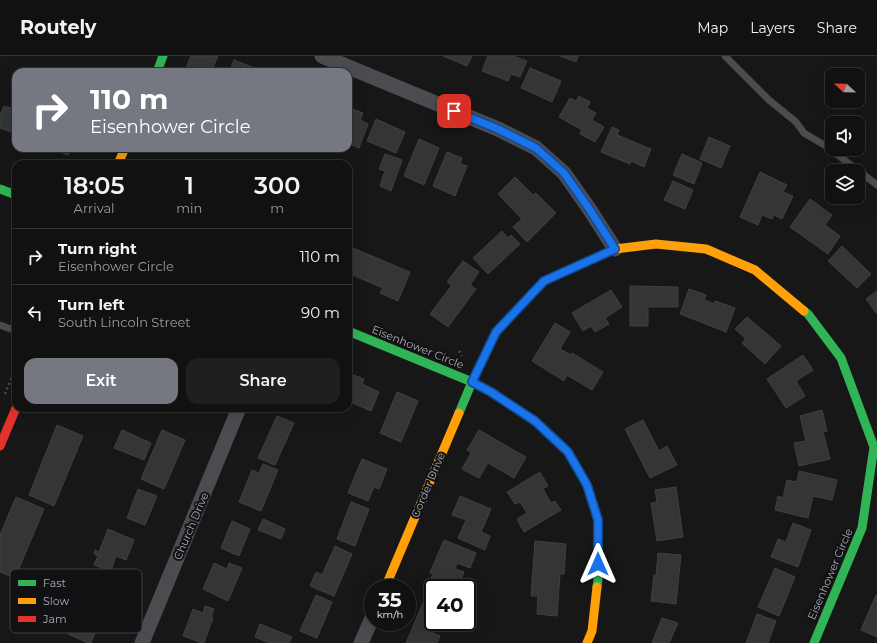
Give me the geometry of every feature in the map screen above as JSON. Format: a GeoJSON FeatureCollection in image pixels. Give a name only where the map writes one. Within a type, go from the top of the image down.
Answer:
{"type":"FeatureCollection","features":[{"type":"Feature","properties":{"kind":"street"},"geometry":{"type":"LineString","coordinates":[[158,68],[163,56]]}},
{"type":"Feature","properties":{"kind":"street"},"geometry":{"type":"LineString","coordinates":[[322,56],[351,68]]}},
{"type":"Feature","properties":{"kind":"street"},"geometry":{"type":"LineString","coordinates":[[352,68],[498,129],[536,148],[564,173],[615,249]]}},
{"type":"Feature","properties":{"kind":"street"},"geometry":{"type":"LineString","coordinates":[[0,188],[12,193]]}},
{"type":"Feature","properties":{"kind":"street","name":"Eisenhower Circle"},"geometry":{"type":"LineString","coordinates":[[352,333],[472,382],[496,332],[544,281],[615,249],[656,244],[706,249],[755,270],[808,314],[841,358],[874,448],[862,528],[814,643]]}},
{"type":"Feature","properties":{"kind":"street"},"geometry":{"type":"LineString","coordinates":[[472,382],[491,392],[535,421],[568,452],[587,485],[598,520],[598,579],[592,631],[587,643]]}},
{"type":"Feature","properties":{"kind":"street","name":"Gorder Drive"},"geometry":{"type":"LineString","coordinates":[[389,579],[472,382]]}},
{"type":"Feature","properties":{"kind":"street"},"geometry":{"type":"LineString","coordinates":[[0,446],[14,412]]}},
{"type":"Feature","properties":{"kind":"street","name":"Church Drive"},"geometry":{"type":"LineString","coordinates":[[142,643],[237,412]]}},
{"type":"Feature","properties":{"kind":"street"},"geometry":{"type":"LineString","coordinates":[[362,643],[367,631]]}},
{"type":"Feature","properties":{"kind":"lane"},"geometry":{"type":"LineString","coordinates":[[726,56],[769,100],[796,122],[804,133],[826,146],[877,184]]}},
{"type":"Feature","properties":{"kind":"lane"},"geometry":{"type":"LineString","coordinates":[[0,325],[12,330]]}},
{"type":"Feature","properties":{"kind":"path"},"geometry":{"type":"LineString","coordinates":[[459,351],[462,356]]}},
{"type":"Feature","properties":{"kind":"path"},"geometry":{"type":"LineString","coordinates":[[3,399],[12,377]]}},
{"type":"Feature","properties":{"kind":"building"},"geometry":{"type":"Polygon","coordinates":[[[191,56],[218,56],[213,68],[186,68],[191,56]]]}},
{"type":"Feature","properties":{"kind":"building"},"geometry":{"type":"Polygon","coordinates":[[[443,56],[472,56],[467,66],[443,56]]]}},
{"type":"Feature","properties":{"kind":"building"},"geometry":{"type":"Polygon","coordinates":[[[488,56],[513,56],[527,61],[520,77],[511,74],[508,81],[482,71],[488,56]]]}},
{"type":"Feature","properties":{"kind":"building"},"geometry":{"type":"Polygon","coordinates":[[[560,56],[578,56],[576,62],[560,56]]]}},
{"type":"Feature","properties":{"kind":"building"},"geometry":{"type":"Polygon","coordinates":[[[234,60],[254,68],[231,68],[234,60]]]}},
{"type":"Feature","properties":{"kind":"building"},"geometry":{"type":"Polygon","coordinates":[[[530,68],[561,81],[552,102],[521,88],[530,68]]]}},
{"type":"Feature","properties":{"kind":"building"},"geometry":{"type":"Polygon","coordinates":[[[579,96],[590,102],[587,108],[596,113],[592,120],[604,127],[595,142],[580,134],[582,130],[559,117],[570,98],[576,101],[579,96]]]}},
{"type":"Feature","properties":{"kind":"building"},"geometry":{"type":"Polygon","coordinates":[[[4,106],[12,109],[12,132],[0,128],[0,115],[4,106]]]}},
{"type":"Feature","properties":{"kind":"building"},"geometry":{"type":"Polygon","coordinates":[[[352,109],[363,113],[360,120],[368,124],[359,148],[352,145],[352,109]]]}},
{"type":"Feature","properties":{"kind":"building"},"geometry":{"type":"Polygon","coordinates":[[[376,119],[405,132],[396,153],[367,141],[376,119]]]}},
{"type":"Feature","properties":{"kind":"building"},"geometry":{"type":"Polygon","coordinates":[[[612,127],[619,130],[617,135],[651,149],[644,167],[631,161],[630,164],[601,152],[612,127]]]}},
{"type":"Feature","properties":{"kind":"building"},"geometry":{"type":"Polygon","coordinates":[[[709,137],[730,146],[721,168],[700,159],[709,137]]]}},
{"type":"Feature","properties":{"kind":"building"},"geometry":{"type":"Polygon","coordinates":[[[419,139],[439,148],[424,185],[404,176],[419,139]]]}},
{"type":"Feature","properties":{"kind":"building"},"geometry":{"type":"Polygon","coordinates":[[[60,152],[70,152],[68,155],[60,152]]]}},
{"type":"Feature","properties":{"kind":"building"},"geometry":{"type":"Polygon","coordinates":[[[447,152],[462,158],[460,164],[467,166],[455,196],[433,186],[447,152]]]}},
{"type":"Feature","properties":{"kind":"building"},"geometry":{"type":"Polygon","coordinates":[[[385,154],[402,160],[391,191],[380,186],[385,171],[379,169],[385,154]]]}},
{"type":"Feature","properties":{"kind":"building"},"geometry":{"type":"Polygon","coordinates":[[[682,154],[702,163],[694,184],[673,175],[682,154]]]}},
{"type":"Feature","properties":{"kind":"building"},"geometry":{"type":"Polygon","coordinates":[[[760,172],[787,185],[783,192],[793,196],[782,219],[774,215],[772,219],[762,215],[758,225],[740,217],[760,172]]]}},
{"type":"Feature","properties":{"kind":"building"},"geometry":{"type":"Polygon","coordinates":[[[515,177],[533,195],[536,193],[556,213],[527,242],[513,227],[522,219],[498,194],[515,177]]]}},
{"type":"Feature","properties":{"kind":"building"},"geometry":{"type":"Polygon","coordinates":[[[673,181],[693,190],[685,209],[664,200],[673,181]]]}},
{"type":"Feature","properties":{"kind":"building"},"geometry":{"type":"Polygon","coordinates":[[[810,199],[832,215],[825,225],[840,236],[828,254],[790,227],[810,199]]]}},
{"type":"Feature","properties":{"kind":"building"},"geometry":{"type":"Polygon","coordinates":[[[502,231],[508,238],[511,235],[520,244],[488,274],[473,258],[502,231]]]}},
{"type":"Feature","properties":{"kind":"building"},"geometry":{"type":"Polygon","coordinates":[[[842,246],[871,274],[857,288],[828,261],[842,246]]]}},
{"type":"Feature","properties":{"kind":"building"},"geometry":{"type":"Polygon","coordinates":[[[352,248],[410,272],[398,301],[380,293],[383,288],[352,275],[352,248]]]}},
{"type":"Feature","properties":{"kind":"building"},"geometry":{"type":"Polygon","coordinates":[[[463,261],[479,272],[470,285],[476,289],[448,327],[430,314],[452,285],[447,282],[463,261]]]}},
{"type":"Feature","properties":{"kind":"building"},"geometry":{"type":"Polygon","coordinates":[[[630,286],[678,287],[678,307],[648,307],[648,326],[630,326],[630,286]]]}},
{"type":"Feature","properties":{"kind":"building"},"geometry":{"type":"Polygon","coordinates":[[[689,289],[706,295],[704,300],[714,304],[715,301],[735,308],[726,332],[680,314],[689,289]]]}},
{"type":"Feature","properties":{"kind":"building"},"geometry":{"type":"Polygon","coordinates":[[[611,290],[622,307],[605,318],[609,324],[595,332],[591,326],[583,331],[572,313],[611,290]]]}},
{"type":"Feature","properties":{"kind":"building"},"geometry":{"type":"Polygon","coordinates":[[[877,291],[877,314],[866,299],[877,291]]]}},
{"type":"Feature","properties":{"kind":"building"},"geometry":{"type":"Polygon","coordinates":[[[747,317],[781,346],[765,364],[742,343],[746,339],[735,329],[747,317]]]}},
{"type":"Feature","properties":{"kind":"building"},"geometry":{"type":"Polygon","coordinates":[[[555,323],[570,332],[560,349],[571,355],[572,353],[603,372],[592,390],[567,375],[564,381],[532,361],[555,323]]]}},
{"type":"Feature","properties":{"kind":"building"},"geometry":{"type":"Polygon","coordinates":[[[803,355],[813,370],[796,381],[805,396],[786,408],[767,379],[803,355]]]}},
{"type":"Feature","properties":{"kind":"building"},"geometry":{"type":"Polygon","coordinates":[[[352,374],[364,379],[362,384],[379,392],[371,411],[352,403],[352,374]]]}},
{"type":"Feature","properties":{"kind":"building"},"geometry":{"type":"Polygon","coordinates":[[[397,392],[418,401],[401,442],[380,433],[397,392]]]}},
{"type":"Feature","properties":{"kind":"building"},"geometry":{"type":"Polygon","coordinates":[[[822,410],[827,431],[823,432],[830,459],[799,466],[794,443],[806,441],[800,416],[822,410]]]}},
{"type":"Feature","properties":{"kind":"building"},"geometry":{"type":"Polygon","coordinates":[[[277,416],[294,423],[275,465],[258,458],[277,416]]]}},
{"type":"Feature","properties":{"kind":"building"},"geometry":{"type":"Polygon","coordinates":[[[643,420],[659,451],[667,446],[677,465],[650,478],[625,429],[643,420]]]}},
{"type":"Feature","properties":{"kind":"building"},"geometry":{"type":"Polygon","coordinates":[[[57,425],[83,436],[54,506],[29,495],[57,425]]]}},
{"type":"Feature","properties":{"kind":"building"},"geometry":{"type":"Polygon","coordinates":[[[122,430],[151,443],[144,460],[114,448],[122,430]]]}},
{"type":"Feature","properties":{"kind":"building"},"geometry":{"type":"Polygon","coordinates":[[[162,430],[185,440],[164,489],[141,479],[162,430]]]}},
{"type":"Feature","properties":{"kind":"building"},"geometry":{"type":"Polygon","coordinates":[[[479,430],[526,457],[514,478],[488,463],[479,478],[462,469],[471,453],[467,450],[479,430]]]}},
{"type":"Feature","properties":{"kind":"building"},"geometry":{"type":"Polygon","coordinates":[[[362,459],[387,469],[379,489],[374,487],[368,501],[348,493],[362,459]]]}},
{"type":"Feature","properties":{"kind":"building"},"geometry":{"type":"Polygon","coordinates":[[[263,464],[278,470],[261,511],[239,502],[252,470],[259,473],[263,464]]]}},
{"type":"Feature","properties":{"kind":"building"},"geometry":{"type":"Polygon","coordinates":[[[799,471],[837,480],[832,500],[813,496],[808,518],[775,510],[778,496],[783,498],[787,480],[797,482],[799,471]]]}},
{"type":"Feature","properties":{"kind":"building"},"geometry":{"type":"Polygon","coordinates":[[[540,472],[548,486],[543,489],[551,503],[555,501],[561,510],[524,532],[517,519],[527,513],[520,502],[515,504],[507,492],[540,472]]]}},
{"type":"Feature","properties":{"kind":"building"},"geometry":{"type":"Polygon","coordinates":[[[676,487],[683,537],[657,541],[651,503],[657,502],[655,490],[676,487]]]}},
{"type":"Feature","properties":{"kind":"building"},"geometry":{"type":"Polygon","coordinates":[[[138,489],[157,496],[145,525],[127,518],[138,489]]]}},
{"type":"Feature","properties":{"kind":"building"},"geometry":{"type":"Polygon","coordinates":[[[460,496],[491,509],[481,532],[490,536],[485,550],[458,538],[466,520],[452,515],[460,496]]]}},
{"type":"Feature","properties":{"kind":"building"},"geometry":{"type":"Polygon","coordinates":[[[16,497],[44,509],[19,569],[10,569],[10,576],[0,572],[0,535],[16,497]]]}},
{"type":"Feature","properties":{"kind":"building"},"geometry":{"type":"Polygon","coordinates":[[[351,502],[369,509],[355,546],[337,539],[351,502]]]}},
{"type":"Feature","properties":{"kind":"building"},"geometry":{"type":"Polygon","coordinates":[[[263,519],[285,529],[281,539],[258,530],[263,519]]]}},
{"type":"Feature","properties":{"kind":"building"},"geometry":{"type":"Polygon","coordinates":[[[232,521],[250,529],[239,556],[221,548],[232,521]]]}},
{"type":"Feature","properties":{"kind":"building"},"geometry":{"type":"Polygon","coordinates":[[[793,523],[811,530],[798,567],[771,557],[778,539],[786,542],[793,523]]]}},
{"type":"Feature","properties":{"kind":"building"},"geometry":{"type":"Polygon","coordinates":[[[108,529],[134,540],[126,560],[116,556],[112,569],[105,569],[94,565],[98,556],[94,554],[95,550],[99,552],[108,529]]]}},
{"type":"Feature","properties":{"kind":"building"},"geometry":{"type":"Polygon","coordinates":[[[444,540],[476,553],[470,568],[457,563],[455,569],[464,572],[461,579],[431,579],[433,574],[430,573],[444,540]]]}},
{"type":"Feature","properties":{"kind":"building"},"geometry":{"type":"Polygon","coordinates":[[[535,541],[566,544],[564,574],[560,574],[557,616],[537,614],[538,596],[531,596],[535,541]]]}},
{"type":"Feature","properties":{"kind":"building"},"geometry":{"type":"Polygon","coordinates":[[[335,546],[352,554],[334,596],[310,586],[316,572],[322,575],[335,546]]]}},
{"type":"Feature","properties":{"kind":"building"},"geometry":{"type":"Polygon","coordinates":[[[658,553],[681,555],[676,604],[651,601],[654,575],[656,576],[658,553]]]}},
{"type":"Feature","properties":{"kind":"building"},"geometry":{"type":"Polygon","coordinates":[[[214,563],[227,569],[229,563],[242,568],[228,601],[203,589],[214,563]]]}},
{"type":"Feature","properties":{"kind":"building"},"geometry":{"type":"Polygon","coordinates":[[[775,568],[795,577],[779,616],[758,607],[775,568]]]}},
{"type":"Feature","properties":{"kind":"building"},"geometry":{"type":"Polygon","coordinates":[[[316,595],[332,602],[317,638],[300,631],[316,595]]]}},
{"type":"Feature","properties":{"kind":"building"},"geometry":{"type":"Polygon","coordinates":[[[877,595],[877,637],[861,630],[877,595]]]}},
{"type":"Feature","properties":{"kind":"building"},"geometry":{"type":"Polygon","coordinates":[[[424,600],[424,631],[431,631],[440,636],[437,643],[406,643],[411,631],[416,631],[416,619],[424,600]]]}},
{"type":"Feature","properties":{"kind":"building"},"geometry":{"type":"Polygon","coordinates":[[[205,606],[214,609],[211,617],[213,618],[204,643],[183,636],[193,609],[203,613],[205,606]]]}},
{"type":"Feature","properties":{"kind":"building"},"geometry":{"type":"Polygon","coordinates":[[[757,614],[776,621],[768,643],[746,643],[757,614]]]}},
{"type":"Feature","properties":{"kind":"building"},"geometry":{"type":"Polygon","coordinates":[[[662,618],[678,623],[669,643],[652,643],[662,618]]]}},
{"type":"Feature","properties":{"kind":"building"},"geometry":{"type":"Polygon","coordinates":[[[260,624],[292,637],[289,643],[269,643],[255,637],[260,624]]]}},
{"type":"Feature","properties":{"kind":"building"},"geometry":{"type":"Polygon","coordinates":[[[68,633],[95,633],[91,643],[68,633]]]}},
{"type":"Feature","properties":{"kind":"traffic: fast"},"geometry":{"type":"LineString","coordinates":[[158,68],[163,56]]}},
{"type":"Feature","properties":{"kind":"traffic: fast"},"geometry":{"type":"LineString","coordinates":[[0,189],[12,194]]}},
{"type":"Feature","properties":{"kind":"traffic: fast"},"geometry":{"type":"LineString","coordinates":[[352,333],[472,382],[496,332],[544,281],[606,253]]}},
{"type":"Feature","properties":{"kind":"traffic: fast"},"geometry":{"type":"LineString","coordinates":[[804,311],[808,314],[841,358],[874,447],[862,528],[814,643]]}},
{"type":"Feature","properties":{"kind":"traffic: fast"},"geometry":{"type":"LineString","coordinates":[[459,413],[472,382],[491,392],[535,421],[568,452],[587,485],[598,520],[597,587]]}},
{"type":"Feature","properties":{"kind":"traffic: slow"},"geometry":{"type":"LineString","coordinates":[[120,160],[123,152]]}},
{"type":"Feature","properties":{"kind":"traffic: slow"},"geometry":{"type":"LineString","coordinates":[[606,253],[615,249],[656,244],[706,249],[755,270],[804,311]]}},
{"type":"Feature","properties":{"kind":"traffic: slow"},"geometry":{"type":"LineString","coordinates":[[389,579],[459,413]]}},
{"type":"Feature","properties":{"kind":"traffic: slow"},"geometry":{"type":"LineString","coordinates":[[587,643],[592,631],[597,587]]}},
{"type":"Feature","properties":{"kind":"traffic: jam"},"geometry":{"type":"LineString","coordinates":[[0,446],[14,412]]}},
{"type":"Feature","properties":{"kind":"route"},"geometry":{"type":"LineString","coordinates":[[454,111],[498,129],[536,148],[564,173],[615,249],[544,281],[496,332],[472,382],[491,392],[535,421],[568,452],[587,485],[598,520],[598,564]]}}]}
